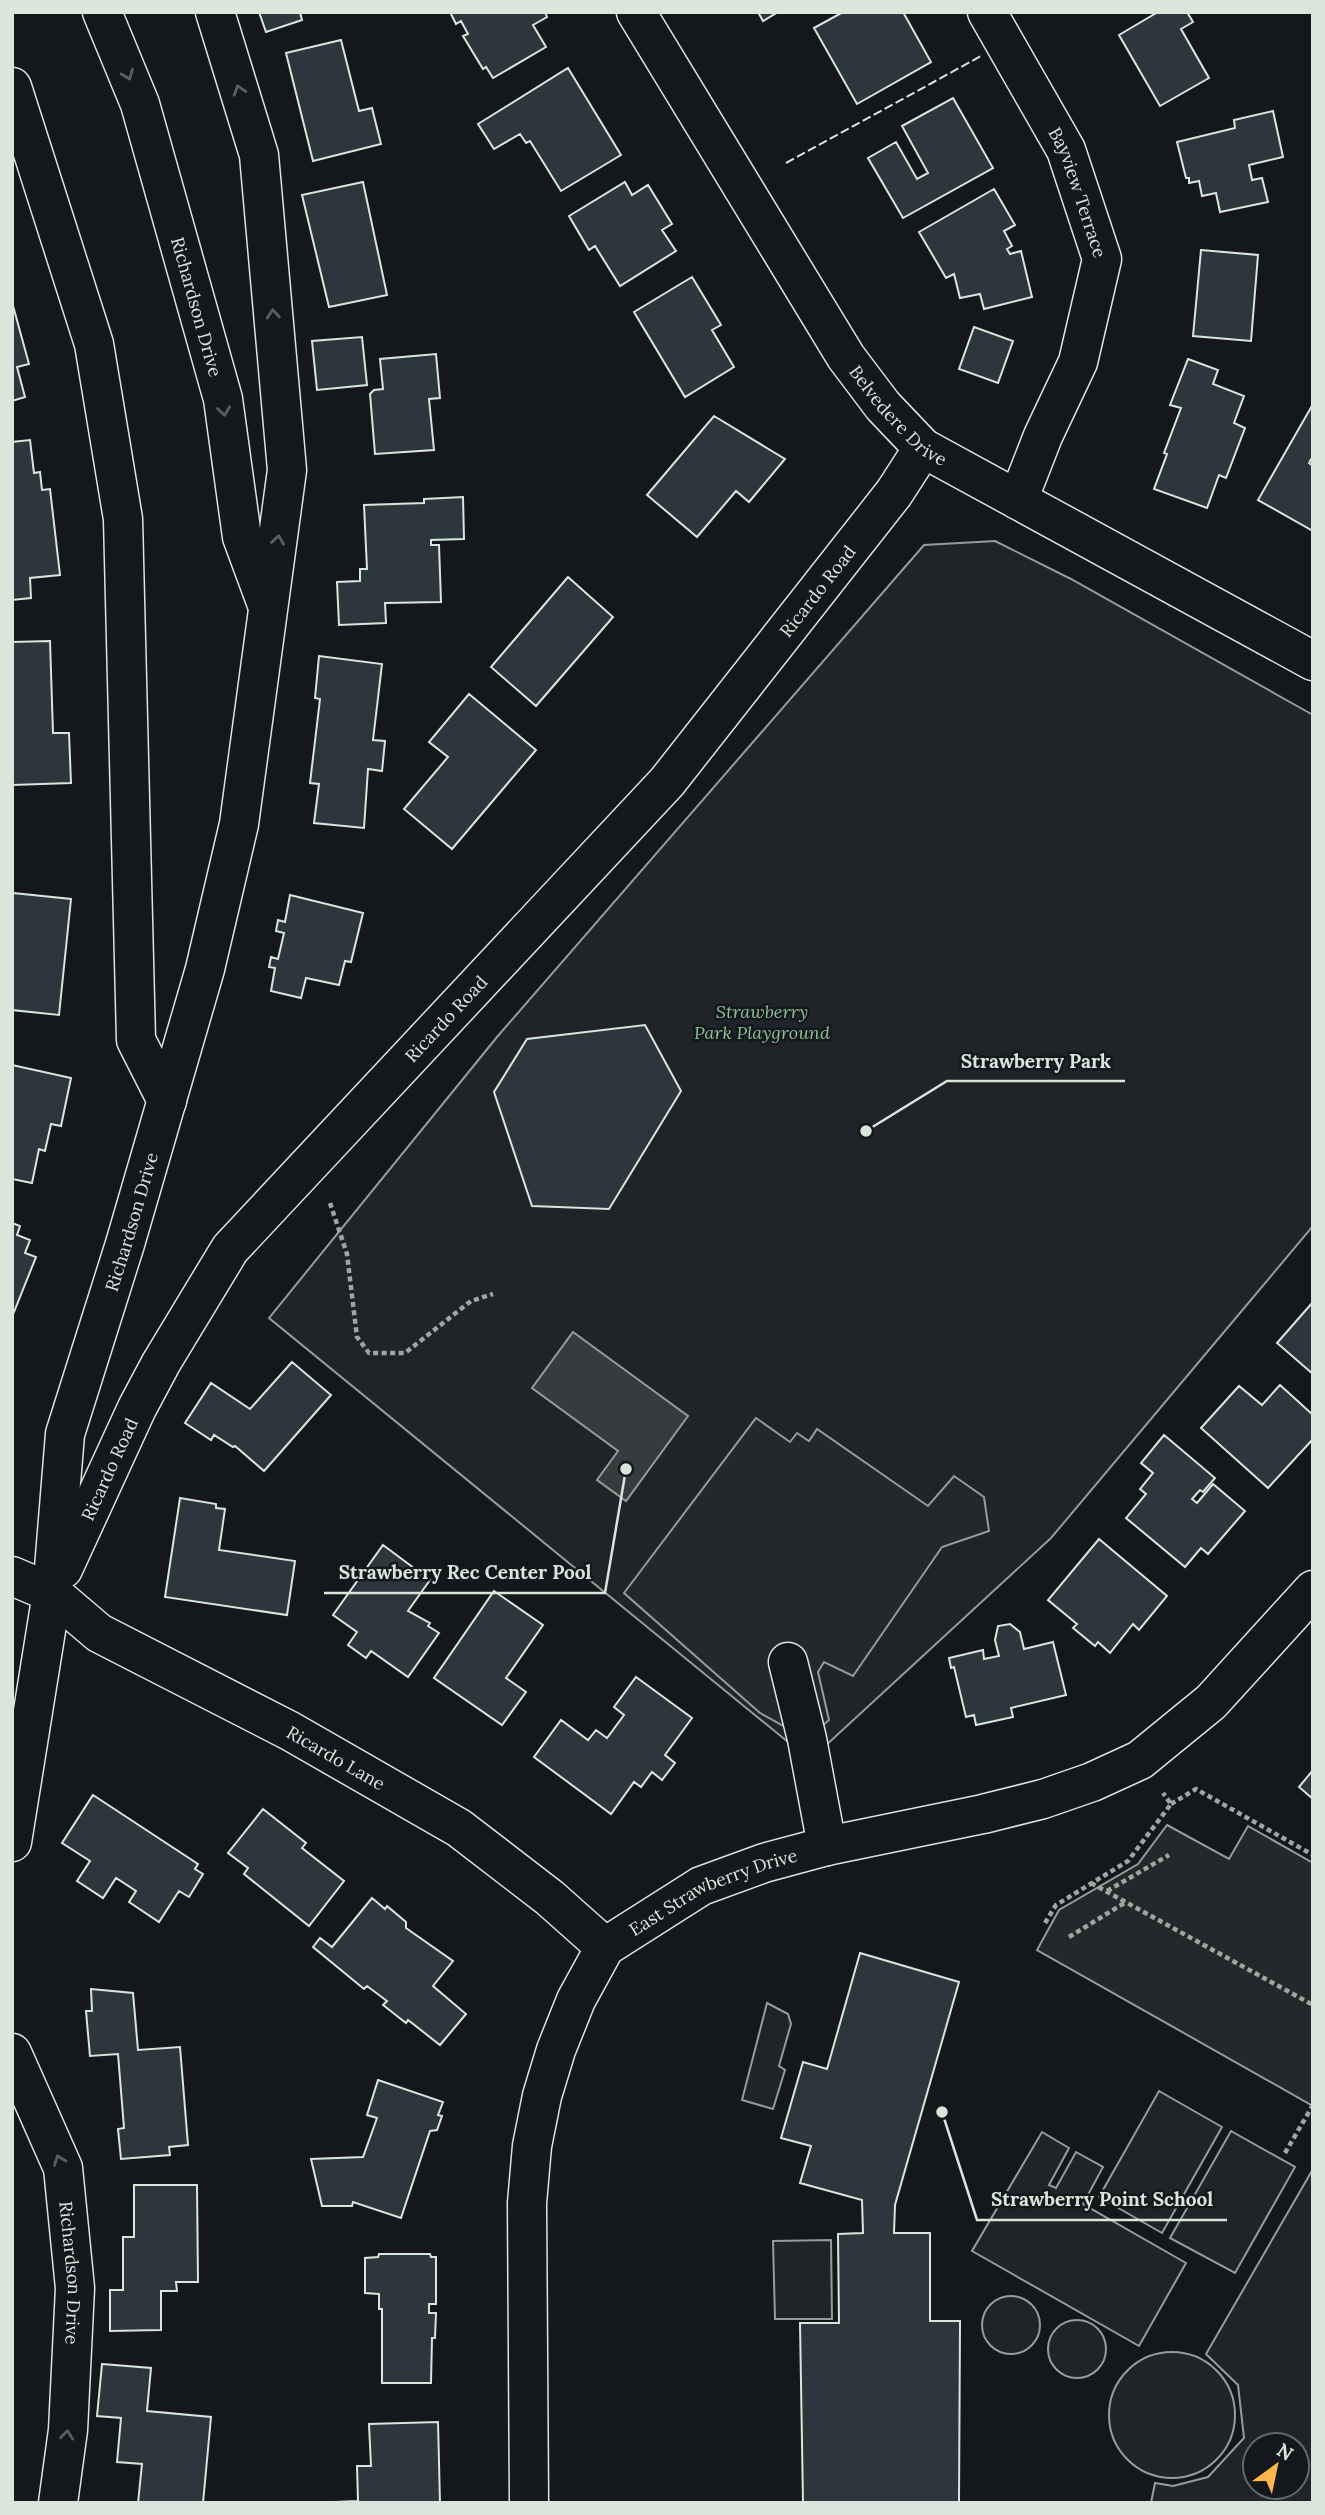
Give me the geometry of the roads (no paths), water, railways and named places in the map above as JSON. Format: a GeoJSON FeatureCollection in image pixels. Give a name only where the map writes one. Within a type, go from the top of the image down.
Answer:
{"type":"FeatureCollection","features":[{"type":"Feature","properties":{"kind":"street","name":"Richardson Drive"},"geometry":{"type":"LineString","coordinates":[[102,12],[140,104],[223,399],[242,537],[268,607]]}},
{"type":"Feature","properties":{"kind":"street","name":"Richardson Drive"},"geometry":{"type":"LineString","coordinates":[[12,1842],[52,1593],[65,1434],[125,1244],[205,968],[239,824],[287,470],[259,155],[215,12]]}},
{"type":"Feature","properties":{"kind":"street","name":"Belvedere Drive"},"geometry":{"type":"LineString","coordinates":[[636,12],[846,357],[883,406],[923,448],[1313,660]]}},
{"type":"Feature","properties":{"kind":"street","name":"Bayview Terrace"},"geometry":{"type":"LineString","coordinates":[[987,12],[1066,150],[1102,259],[1079,362],[1043,436],[1018,500]]}},
{"type":"Feature","properties":{"kind":"street"},"geometry":{"type":"LineString","coordinates":[[12,87],[94,344],[122,519],[136,1040],[167,1101]]}},
{"type":"Feature","properties":{"kind":"street","name":"Ricardo Road"},"geometry":{"type":"LineString","coordinates":[[52,1593],[137,1408],[230,1249],[667,782],[894,493],[923,448]]}},
{"type":"Feature","properties":{"kind":"street"},"geometry":{"type":"LineString","coordinates":[[12,1576],[52,1593]]}},
{"type":"Feature","properties":{"kind":"street","name":"East Strawberry Drive"},"geometry":{"type":"LineString","coordinates":[[529,2503],[527,2203],[533,2146],[542,2096],[556,2050],[576,2000],[605,1948],[701,1886],[764,1863],[827,1846],[1043,1799],[1092,1782],[1140,1760],[1211,1702],[1313,1590]]}},
{"type":"Feature","properties":{"kind":"street","name":"Ricardo Lane"},"geometry":{"type":"LineString","coordinates":[[52,1593],[99,1633],[290,1731],[459,1828],[550,1898],[605,1948]]}},
{"type":"Feature","properties":{"kind":"street"},"geometry":{"type":"LineString","coordinates":[[788,1662],[807,1739],[827,1846]]}},
{"type":"Feature","properties":{"kind":"street","name":"Richardson Drive"},"geometry":{"type":"LineString","coordinates":[[12,2053],[63,2168],[69,2221],[75,2288],[68,2430],[58,2503]]}},
{"type":"Feature","properties":{"kind":"place","name":"Strawberry Park"},"geometry":{"type":"Point","coordinates":[866,1131]}},
{"type":"Feature","properties":{"kind":"place","name":"Strawberry Rec Center Pool"},"geometry":{"type":"Point","coordinates":[626,1469]}},
{"type":"Feature","properties":{"kind":"place","name":"Strawberry Point School"},"geometry":{"type":"Point","coordinates":[942,2112]}},
{"type":"Feature","properties":{"kind":"park label","name":"Strawberry Park Playground"},"geometry":{"type":"Point","coordinates":[762,1021]}}]}
